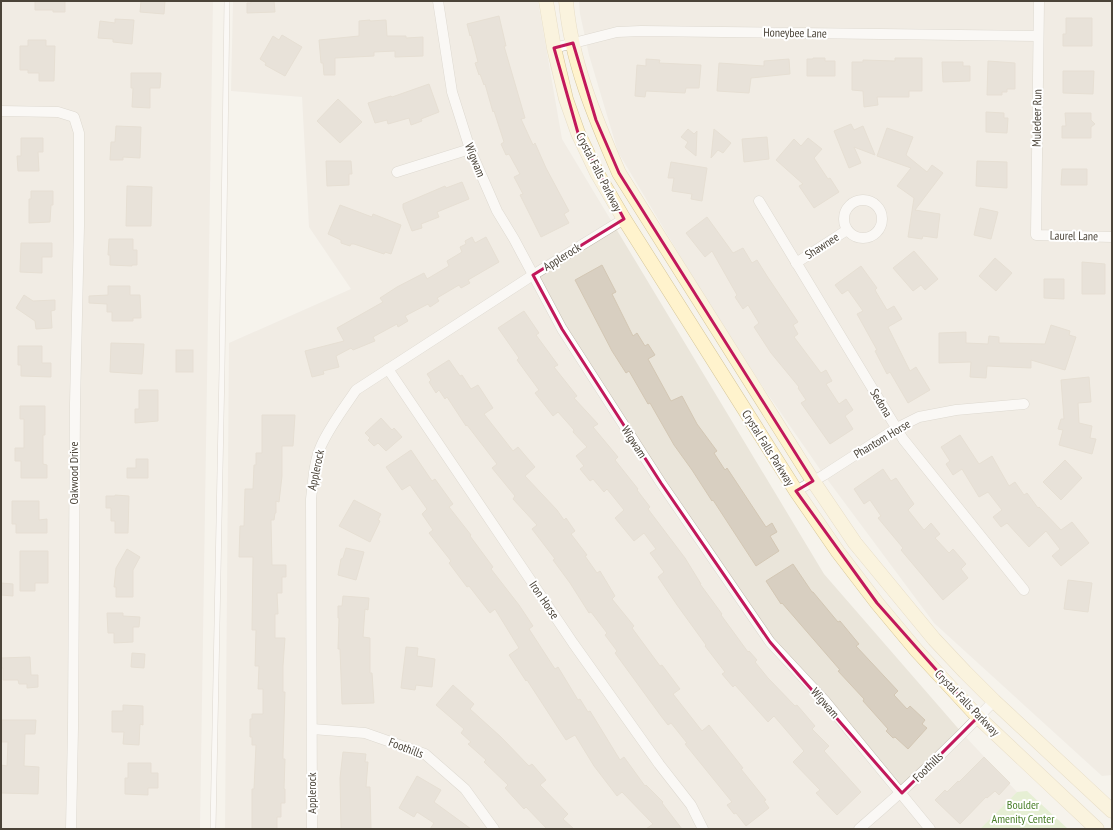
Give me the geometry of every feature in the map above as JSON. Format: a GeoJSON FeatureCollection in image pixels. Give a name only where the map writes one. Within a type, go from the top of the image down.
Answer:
{"type":"FeatureCollection","features":[{"type":"Feature","properties":{"kind":"main road","name":"Crystal Falls Parkway"},"geometry":{"type":"LineString","coordinates":[[546,1],[554,48],[566,99],[578,133],[597,173],[624,220],[796,491],[838,552],[877,603],[917,651],[978,717],[1095,827]]}},
{"type":"Feature","properties":{"kind":"main road","name":"Crystal Falls Parkway"},"geometry":{"type":"LineString","coordinates":[[566,1],[573,43],[584,83],[596,120],[619,173],[813,481],[855,543],[934,639],[994,702],[1110,806]]}},
{"type":"Feature","properties":{"kind":"main road"},"geometry":{"type":"LineString","coordinates":[[1095,827],[1110,806]]}},
{"type":"Feature","properties":{"kind":"street","name":"Wigwam"},"geometry":{"type":"LineString","coordinates":[[438,1],[452,92],[470,149],[496,211],[514,239],[562,329],[661,483],[770,642],[824,701],[902,793],[930,829]]}},
{"type":"Feature","properties":{"kind":"street","name":"Muledeer Run"},"geometry":{"type":"LineString","coordinates":[[1036,235],[1039,1]]}},
{"type":"Feature","properties":{"kind":"street","name":"Honeybee Lane"},"geometry":{"type":"LineString","coordinates":[[554,48],[616,32],[641,31],[1038,36]]}},
{"type":"Feature","properties":{"kind":"street","name":"Oakwood Drive"},"geometry":{"type":"LineString","coordinates":[[1,111],[58,112],[74,117],[79,133],[71,829]]}},
{"type":"Feature","properties":{"kind":"street"},"geometry":{"type":"LineString","coordinates":[[397,172],[470,149]]}},
{"type":"Feature","properties":{"kind":"street","name":"Sedona"},"geometry":{"type":"LineString","coordinates":[[759,201],[903,439],[1024,590]]}},
{"type":"Feature","properties":{"kind":"street","name":"Applerock"},"geometry":{"type":"LineString","coordinates":[[312,829],[310,499],[320,447],[356,390],[533,275],[624,220]]}},
{"type":"Feature","properties":{"kind":"street","name":"Shawnee"},"geometry":{"type":"LineString","coordinates":[[796,263],[847,230]]}},
{"type":"Feature","properties":{"kind":"street","name":"Laurel Lane"},"geometry":{"type":"LineString","coordinates":[[1036,235],[1112,237]]}},
{"type":"Feature","properties":{"kind":"street","name":"Iron Horse"},"geometry":{"type":"LineString","coordinates":[[388,368],[573,643],[659,764],[691,805],[703,829]]}},
{"type":"Feature","properties":{"kind":"street","name":"Phantom Horse"},"geometry":{"type":"LineString","coordinates":[[796,491],[897,428],[919,417],[956,410],[1024,404]]}},
{"type":"Feature","properties":{"kind":"street","name":"Foothills"},"geometry":{"type":"LineString","coordinates":[[859,829],[902,793],[994,702]]}},
{"type":"Feature","properties":{"kind":"street","name":"Foothills"},"geometry":{"type":"LineString","coordinates":[[312,729],[365,733],[425,754],[465,790],[494,829]]}},
{"type":"Feature","properties":{"kind":"lane"},"geometry":{"type":"LineString","coordinates":[[213,829],[222,368],[227,1]]}},
{"type":"Feature","properties":{"kind":"highlighted area"},"geometry":{"type":"Polygon","coordinates":[[[573,43],[596,120],[619,173],[813,481],[796,491],[877,603],[978,717],[902,793],[770,642],[661,483],[562,329],[533,275],[624,219],[578,133],[554,48],[573,43]]]}},
{"type":"Feature","properties":{"kind":"shaded area"},"geometry":{"type":"Polygon","coordinates":[[[1,1],[213,1],[200,829],[1,829],[1,1]]]}},
{"type":"Feature","properties":{"kind":"shaded area"},"geometry":{"type":"Polygon","coordinates":[[[233,1],[538,1],[562,139],[824,574],[963,734],[1017,792],[980,829],[225,829],[229,343],[351,289],[309,227],[302,97],[231,91],[233,1]]]}},
{"type":"Feature","properties":{"kind":"shaded area"},"geometry":{"type":"Polygon","coordinates":[[[579,1],[1112,1],[1112,775],[1102,776],[934,623],[824,475],[731,341],[618,152],[589,55],[580,14],[579,1]]]}},
{"type":"Feature","properties":{"kind":"green space","name":"Boulder Amenity Center"},"geometry":{"type":"Polygon","coordinates":[[[1027,791],[1068,829],[980,829],[1017,792],[1027,791]]]}},
{"type":"Feature","properties":{"kind":"building"},"geometry":{"type":"Polygon","coordinates":[[[35,1],[65,1],[65,12],[35,10],[35,1]]]}},
{"type":"Feature","properties":{"kind":"building"},"geometry":{"type":"Polygon","coordinates":[[[141,1],[165,1],[164,14],[140,12],[141,1]]]}},
{"type":"Feature","properties":{"kind":"building"},"geometry":{"type":"Polygon","coordinates":[[[251,1],[274,1],[275,12],[247,13],[247,3],[251,3],[251,1]]]}},
{"type":"Feature","properties":{"kind":"building"},"geometry":{"type":"Polygon","coordinates":[[[499,16],[506,46],[504,46],[525,118],[521,119],[533,145],[535,143],[546,168],[569,211],[564,214],[569,223],[541,237],[520,195],[523,194],[514,177],[520,174],[509,154],[506,155],[501,144],[504,142],[485,84],[484,85],[480,74],[479,75],[475,63],[478,62],[467,24],[499,16]]]}},
{"type":"Feature","properties":{"kind":"building"},"geometry":{"type":"Polygon","coordinates":[[[1066,18],[1092,18],[1092,46],[1063,46],[1063,34],[1066,34],[1066,18]]]}},
{"type":"Feature","properties":{"kind":"building"},"geometry":{"type":"Polygon","coordinates":[[[115,19],[134,20],[132,44],[113,42],[113,39],[98,38],[100,21],[115,23],[115,19]]]}},
{"type":"Feature","properties":{"kind":"building"},"geometry":{"type":"Polygon","coordinates":[[[386,20],[387,36],[406,36],[406,38],[423,37],[423,56],[395,57],[395,51],[374,52],[374,56],[335,58],[335,75],[324,75],[323,63],[321,63],[319,40],[359,36],[359,21],[386,20]]]}},
{"type":"Feature","properties":{"kind":"building"},"geometry":{"type":"Polygon","coordinates":[[[282,35],[302,47],[285,76],[265,65],[266,63],[260,59],[273,36],[279,40],[282,35]]]}},
{"type":"Feature","properties":{"kind":"building"},"geometry":{"type":"Polygon","coordinates":[[[28,40],[46,40],[46,46],[55,46],[54,81],[39,81],[39,73],[28,73],[28,70],[20,70],[20,46],[28,46],[28,40]]]}},
{"type":"Feature","properties":{"kind":"building"},"geometry":{"type":"Polygon","coordinates":[[[825,58],[825,61],[835,61],[835,76],[807,76],[807,59],[825,58]]]}},
{"type":"Feature","properties":{"kind":"building"},"geometry":{"type":"Polygon","coordinates":[[[895,58],[922,58],[922,91],[909,91],[909,97],[877,97],[878,105],[864,107],[863,91],[852,90],[852,62],[863,62],[863,60],[895,61],[895,58]]]}},
{"type":"Feature","properties":{"kind":"building"},"geometry":{"type":"Polygon","coordinates":[[[646,59],[660,60],[659,63],[701,65],[699,88],[686,88],[685,93],[646,91],[645,97],[635,96],[637,65],[646,66],[646,59]]]}},
{"type":"Feature","properties":{"kind":"building"},"geometry":{"type":"Polygon","coordinates":[[[789,59],[790,74],[751,78],[749,93],[717,91],[719,63],[764,66],[764,61],[789,59]]]}},
{"type":"Feature","properties":{"kind":"building"},"geometry":{"type":"Polygon","coordinates":[[[988,61],[1015,63],[1015,89],[1007,89],[1007,92],[1002,92],[1002,95],[987,95],[988,61]]]}},
{"type":"Feature","properties":{"kind":"building"},"geometry":{"type":"Polygon","coordinates":[[[942,62],[963,62],[963,66],[970,66],[970,81],[943,82],[942,62]]]}},
{"type":"Feature","properties":{"kind":"building"},"geometry":{"type":"Polygon","coordinates":[[[1063,71],[1094,71],[1093,94],[1063,93],[1063,71]]]}},
{"type":"Feature","properties":{"kind":"building"},"geometry":{"type":"Polygon","coordinates":[[[131,73],[161,73],[160,88],[150,88],[150,108],[132,107],[133,88],[131,88],[131,73]]]}},
{"type":"Feature","properties":{"kind":"building"},"geometry":{"type":"Polygon","coordinates":[[[429,84],[439,112],[421,119],[422,121],[411,125],[409,118],[388,124],[387,120],[375,123],[368,103],[391,96],[392,97],[429,84]]]}},
{"type":"Feature","properties":{"kind":"building"},"geometry":{"type":"Polygon","coordinates":[[[338,99],[362,122],[340,143],[317,121],[338,99]]]}},
{"type":"Feature","properties":{"kind":"building"},"geometry":{"type":"Polygon","coordinates":[[[986,112],[1004,113],[1004,118],[1008,118],[1007,133],[986,132],[986,112]]]}},
{"type":"Feature","properties":{"kind":"building"},"geometry":{"type":"Polygon","coordinates":[[[1065,113],[1091,113],[1091,120],[1095,124],[1091,127],[1091,138],[1062,138],[1062,126],[1066,126],[1065,113]]]}},
{"type":"Feature","properties":{"kind":"building"},"geometry":{"type":"Polygon","coordinates":[[[851,124],[854,130],[863,126],[875,155],[854,147],[861,163],[849,168],[834,131],[851,124]]]}},
{"type":"Feature","properties":{"kind":"building"},"geometry":{"type":"Polygon","coordinates":[[[116,126],[141,127],[140,158],[123,157],[123,160],[110,160],[111,142],[115,142],[116,126]]]}},
{"type":"Feature","properties":{"kind":"building"},"geometry":{"type":"Polygon","coordinates":[[[887,128],[913,137],[906,155],[927,172],[932,165],[943,173],[915,210],[940,214],[937,238],[923,236],[922,239],[908,237],[914,198],[897,186],[911,168],[877,156],[887,128]]]}},
{"type":"Feature","properties":{"kind":"building"},"geometry":{"type":"Polygon","coordinates":[[[688,129],[694,134],[697,131],[696,156],[685,147],[688,142],[681,137],[688,129]]]}},
{"type":"Feature","properties":{"kind":"building"},"geometry":{"type":"Polygon","coordinates":[[[714,129],[731,143],[723,153],[718,150],[711,158],[714,129]]]}},
{"type":"Feature","properties":{"kind":"building"},"geometry":{"type":"Polygon","coordinates":[[[767,137],[769,159],[744,162],[742,139],[767,137]]]}},
{"type":"Feature","properties":{"kind":"building"},"geometry":{"type":"Polygon","coordinates":[[[21,138],[43,138],[43,152],[38,152],[39,171],[18,171],[17,156],[21,156],[21,138]]]}},
{"type":"Feature","properties":{"kind":"building"},"geometry":{"type":"Polygon","coordinates":[[[808,138],[822,149],[814,158],[839,192],[814,208],[799,186],[803,184],[776,160],[794,139],[801,146],[808,138]]]}},
{"type":"Feature","properties":{"kind":"building"},"geometry":{"type":"Polygon","coordinates":[[[326,161],[351,161],[352,174],[349,174],[349,185],[327,186],[326,161]]]}},
{"type":"Feature","properties":{"kind":"building"},"geometry":{"type":"Polygon","coordinates":[[[977,161],[1007,162],[1007,188],[976,186],[977,161]]]}},
{"type":"Feature","properties":{"kind":"building"},"geometry":{"type":"Polygon","coordinates":[[[671,162],[707,168],[702,201],[691,199],[692,194],[672,191],[674,178],[668,178],[671,162]]]}},
{"type":"Feature","properties":{"kind":"building"},"geometry":{"type":"Polygon","coordinates":[[[1062,169],[1087,169],[1087,185],[1061,185],[1062,169]]]}},
{"type":"Feature","properties":{"kind":"building"},"geometry":{"type":"Polygon","coordinates":[[[462,182],[469,199],[437,212],[439,217],[421,224],[422,228],[412,231],[403,208],[403,204],[445,186],[446,188],[462,182]]]}},
{"type":"Feature","properties":{"kind":"building"},"geometry":{"type":"Polygon","coordinates":[[[127,186],[152,187],[151,226],[126,226],[127,186]]]}},
{"type":"Feature","properties":{"kind":"building"},"geometry":{"type":"Polygon","coordinates":[[[31,191],[53,191],[53,205],[51,205],[50,222],[29,223],[29,199],[31,199],[31,191]]]}},
{"type":"Feature","properties":{"kind":"building"},"geometry":{"type":"Polygon","coordinates":[[[340,205],[372,217],[373,214],[401,225],[391,254],[385,252],[384,254],[354,244],[351,244],[350,246],[341,243],[341,240],[328,234],[340,205]]]}},
{"type":"Feature","properties":{"kind":"building"},"geometry":{"type":"Polygon","coordinates":[[[980,208],[998,212],[991,239],[974,235],[980,208]]]}},
{"type":"Feature","properties":{"kind":"building"},"geometry":{"type":"Polygon","coordinates":[[[707,217],[733,253],[743,248],[752,263],[757,260],[798,322],[793,325],[798,334],[794,337],[821,373],[826,370],[832,381],[826,384],[839,404],[846,399],[853,410],[845,416],[853,429],[830,444],[801,403],[806,400],[798,388],[799,387],[771,353],[754,327],[759,323],[748,305],[743,309],[735,297],[737,295],[712,251],[705,257],[686,233],[707,217]]]}},
{"type":"Feature","properties":{"kind":"building"},"geometry":{"type":"Polygon","coordinates":[[[472,237],[475,243],[486,237],[499,262],[468,280],[470,283],[461,288],[459,285],[437,298],[439,301],[430,307],[428,304],[405,316],[408,321],[398,327],[397,324],[373,337],[375,341],[353,350],[351,348],[336,356],[339,367],[323,371],[324,374],[312,377],[305,351],[344,341],[337,328],[383,302],[380,298],[397,287],[424,273],[427,279],[449,266],[447,261],[462,252],[460,247],[466,244],[465,241],[472,237]]]}},
{"type":"Feature","properties":{"kind":"building"},"geometry":{"type":"Polygon","coordinates":[[[109,239],[133,239],[133,250],[137,250],[137,265],[110,265],[110,255],[108,255],[109,239]]]}},
{"type":"Feature","properties":{"kind":"building"},"geometry":{"type":"Polygon","coordinates":[[[21,243],[52,243],[52,257],[42,257],[42,273],[20,272],[21,243]]]}},
{"type":"Feature","properties":{"kind":"building"},"geometry":{"type":"Polygon","coordinates":[[[914,251],[938,279],[925,290],[921,285],[913,291],[893,268],[914,251]]]}},
{"type":"Feature","properties":{"kind":"building"},"geometry":{"type":"Polygon","coordinates":[[[995,258],[1012,273],[996,291],[979,276],[995,258]]]}},
{"type":"Feature","properties":{"kind":"building"},"geometry":{"type":"Polygon","coordinates":[[[1082,262],[1105,264],[1105,294],[1082,294],[1082,262]]]}},
{"type":"Feature","properties":{"kind":"building"},"geometry":{"type":"Polygon","coordinates":[[[602,265],[616,292],[612,294],[633,336],[637,333],[645,346],[648,344],[655,355],[648,359],[671,401],[682,396],[697,424],[717,451],[714,453],[725,470],[727,468],[766,527],[772,523],[777,532],[770,536],[779,551],[756,566],[713,500],[712,501],[674,445],[650,403],[648,404],[629,371],[626,373],[612,351],[575,280],[602,265]]]}},
{"type":"Feature","properties":{"kind":"building"},"geometry":{"type":"Polygon","coordinates":[[[861,266],[877,288],[875,290],[887,310],[894,306],[902,319],[888,327],[910,371],[916,367],[930,390],[908,403],[890,372],[887,374],[875,351],[877,350],[857,314],[863,311],[848,290],[842,294],[835,285],[861,266]]]}},
{"type":"Feature","properties":{"kind":"building"},"geometry":{"type":"Polygon","coordinates":[[[1044,279],[1064,279],[1064,299],[1044,298],[1044,279]]]}},
{"type":"Feature","properties":{"kind":"building"},"geometry":{"type":"Polygon","coordinates":[[[108,286],[130,286],[130,295],[140,295],[141,318],[133,318],[133,321],[112,321],[112,312],[107,312],[107,304],[89,303],[89,296],[108,295],[108,286]]]}},
{"type":"Feature","properties":{"kind":"building"},"geometry":{"type":"Polygon","coordinates":[[[24,295],[33,301],[55,300],[55,310],[51,311],[52,328],[36,329],[35,321],[16,308],[24,295]]]}},
{"type":"Feature","properties":{"kind":"building"},"geometry":{"type":"Polygon","coordinates":[[[524,311],[539,333],[536,335],[558,365],[554,367],[577,396],[574,398],[598,424],[593,427],[618,457],[615,460],[638,489],[637,490],[650,507],[648,509],[685,558],[700,584],[722,614],[721,615],[748,652],[749,651],[757,660],[755,662],[768,678],[795,706],[797,705],[815,726],[812,729],[829,746],[824,751],[861,792],[837,815],[816,793],[820,790],[793,762],[804,751],[774,716],[768,722],[735,685],[733,687],[722,674],[725,672],[705,646],[706,645],[658,577],[664,572],[650,553],[656,549],[644,533],[634,541],[615,518],[624,510],[607,489],[604,492],[593,479],[590,481],[580,469],[584,466],[576,456],[587,447],[573,432],[574,430],[558,412],[553,416],[535,393],[539,390],[517,360],[519,358],[498,328],[524,311]]]}},
{"type":"Feature","properties":{"kind":"building"},"geometry":{"type":"Polygon","coordinates":[[[1051,325],[1070,331],[1069,335],[1076,337],[1065,370],[1031,360],[1031,368],[987,366],[986,378],[970,377],[971,362],[939,363],[939,333],[966,332],[966,343],[988,344],[989,336],[999,337],[999,343],[1045,344],[1051,325]]]}},
{"type":"Feature","properties":{"kind":"building"},"geometry":{"type":"Polygon","coordinates":[[[111,343],[144,344],[142,374],[110,372],[111,343]]]}},
{"type":"Feature","properties":{"kind":"building"},"geometry":{"type":"Polygon","coordinates":[[[18,346],[42,346],[42,363],[51,363],[51,377],[21,376],[21,365],[18,365],[18,346]]]}},
{"type":"Feature","properties":{"kind":"building"},"geometry":{"type":"Polygon","coordinates":[[[176,350],[193,350],[193,372],[176,372],[176,350]]]}},
{"type":"Feature","properties":{"kind":"building"},"geometry":{"type":"Polygon","coordinates":[[[449,360],[460,376],[462,375],[471,389],[478,385],[493,408],[484,414],[513,451],[518,447],[535,467],[525,476],[557,510],[564,520],[566,518],[575,531],[571,534],[587,555],[585,556],[597,573],[600,571],[615,596],[612,599],[634,626],[632,628],[660,666],[662,665],[680,689],[673,694],[702,731],[709,725],[766,800],[764,801],[769,808],[746,826],[736,813],[734,814],[727,805],[732,802],[685,744],[687,743],[671,723],[668,725],[615,653],[617,651],[605,635],[607,633],[591,612],[589,613],[553,560],[555,559],[532,529],[537,525],[513,499],[515,496],[492,468],[497,464],[467,425],[466,426],[447,397],[445,399],[439,390],[436,393],[429,382],[431,380],[427,374],[449,360]]]}},
{"type":"Feature","properties":{"kind":"building"},"geometry":{"type":"Polygon","coordinates":[[[1089,377],[1091,402],[1078,403],[1079,423],[1092,426],[1090,438],[1096,439],[1092,454],[1059,445],[1063,430],[1058,429],[1061,419],[1064,419],[1061,380],[1089,377]]]}},
{"type":"Feature","properties":{"kind":"building"},"geometry":{"type":"Polygon","coordinates":[[[139,390],[158,390],[158,421],[135,423],[135,409],[139,409],[139,390]]]}},
{"type":"Feature","properties":{"kind":"building"},"geometry":{"type":"Polygon","coordinates":[[[20,406],[45,406],[43,464],[47,465],[47,478],[21,478],[21,461],[15,461],[15,448],[24,448],[24,419],[20,419],[20,406]]]}},
{"type":"Feature","properties":{"kind":"building"},"geometry":{"type":"Polygon","coordinates":[[[262,415],[295,415],[293,446],[282,446],[282,476],[279,502],[276,501],[276,513],[274,520],[271,520],[272,565],[286,565],[286,577],[282,577],[282,593],[277,593],[278,614],[275,614],[275,638],[285,638],[283,666],[283,692],[285,692],[283,759],[285,759],[285,803],[281,803],[281,817],[277,817],[277,829],[252,829],[252,789],[254,789],[256,745],[252,745],[252,737],[250,737],[250,719],[252,719],[252,714],[263,714],[263,689],[258,689],[259,666],[255,666],[256,630],[252,630],[253,557],[239,557],[240,526],[244,526],[245,489],[253,489],[256,453],[262,453],[262,415]]]}},
{"type":"Feature","properties":{"kind":"building"},"geometry":{"type":"Polygon","coordinates":[[[381,418],[392,430],[394,428],[402,437],[386,451],[378,443],[374,446],[368,440],[370,438],[365,433],[381,418]]]}},
{"type":"Feature","properties":{"kind":"building"},"geometry":{"type":"Polygon","coordinates":[[[960,435],[979,464],[992,456],[1009,486],[1015,482],[1024,495],[1027,493],[1038,508],[1039,507],[1061,530],[1072,522],[1089,543],[1061,566],[1052,556],[1060,549],[1046,531],[1029,547],[1007,523],[1001,527],[993,517],[1002,510],[988,492],[979,497],[962,469],[953,475],[946,464],[950,461],[941,447],[960,435]]]}},
{"type":"Feature","properties":{"kind":"building"},"geometry":{"type":"Polygon","coordinates":[[[411,450],[432,481],[435,479],[453,504],[449,507],[493,567],[491,569],[519,605],[533,626],[529,629],[555,669],[558,667],[578,700],[580,699],[588,712],[590,711],[620,760],[624,757],[645,786],[646,785],[663,802],[662,803],[682,829],[646,829],[653,824],[622,792],[617,796],[594,766],[575,735],[566,740],[509,655],[519,648],[495,609],[490,613],[469,586],[467,587],[449,563],[451,561],[429,533],[433,530],[422,514],[427,509],[410,485],[402,490],[386,467],[411,450]]]}},
{"type":"Feature","properties":{"kind":"building"},"geometry":{"type":"Polygon","coordinates":[[[136,459],[148,459],[148,478],[127,478],[127,468],[136,468],[136,459]]]}},
{"type":"Feature","properties":{"kind":"building"},"geometry":{"type":"Polygon","coordinates":[[[1065,460],[1082,478],[1061,500],[1043,482],[1065,460]]]}},
{"type":"Feature","properties":{"kind":"building"},"geometry":{"type":"Polygon","coordinates":[[[883,469],[891,481],[896,478],[914,504],[908,510],[924,530],[931,523],[940,534],[935,538],[949,553],[953,549],[966,564],[961,569],[968,578],[943,600],[901,550],[903,548],[878,518],[881,516],[870,500],[864,504],[854,489],[883,469]]]}},
{"type":"Feature","properties":{"kind":"building"},"geometry":{"type":"Polygon","coordinates":[[[106,496],[129,496],[128,533],[115,533],[115,521],[111,521],[111,508],[106,508],[106,496]]]}},
{"type":"Feature","properties":{"kind":"building"},"geometry":{"type":"Polygon","coordinates":[[[354,500],[381,514],[378,520],[380,521],[370,542],[339,526],[354,500]]]}},
{"type":"Feature","properties":{"kind":"building"},"geometry":{"type":"Polygon","coordinates":[[[12,501],[39,501],[39,520],[47,519],[47,533],[16,533],[16,524],[12,524],[12,501]]]}},
{"type":"Feature","properties":{"kind":"building"},"geometry":{"type":"Polygon","coordinates":[[[346,548],[364,552],[356,580],[338,575],[341,559],[343,558],[346,548]]]}},
{"type":"Feature","properties":{"kind":"building"},"geometry":{"type":"Polygon","coordinates":[[[127,549],[140,557],[133,570],[133,597],[116,597],[116,587],[114,587],[116,568],[127,549]]]}},
{"type":"Feature","properties":{"kind":"building"},"geometry":{"type":"Polygon","coordinates":[[[20,551],[48,551],[48,583],[35,583],[35,591],[20,591],[20,551]]]}},
{"type":"Feature","properties":{"kind":"building"},"geometry":{"type":"Polygon","coordinates":[[[793,564],[812,592],[838,622],[840,621],[859,644],[856,646],[898,691],[894,695],[907,709],[910,706],[925,720],[922,724],[927,728],[908,749],[886,731],[888,729],[863,701],[864,699],[838,671],[840,670],[782,603],[781,604],[766,581],[793,564]]]}},
{"type":"Feature","properties":{"kind":"building"},"geometry":{"type":"Polygon","coordinates":[[[1068,580],[1092,583],[1088,612],[1064,609],[1068,580]]]}},
{"type":"Feature","properties":{"kind":"building"},"geometry":{"type":"Polygon","coordinates":[[[1,583],[13,584],[13,596],[1,595],[1,583]]]}},
{"type":"Feature","properties":{"kind":"building"},"geometry":{"type":"Polygon","coordinates":[[[343,596],[369,598],[368,610],[365,609],[363,637],[370,638],[370,673],[372,673],[374,703],[342,704],[340,649],[338,649],[338,606],[342,606],[343,596]]]}},
{"type":"Feature","properties":{"kind":"building"},"geometry":{"type":"Polygon","coordinates":[[[107,613],[123,613],[123,616],[140,617],[139,627],[133,627],[133,642],[114,643],[114,633],[108,633],[107,613]]]}},
{"type":"Feature","properties":{"kind":"building"},"geometry":{"type":"Polygon","coordinates":[[[406,647],[418,648],[417,656],[435,659],[432,687],[416,685],[415,690],[401,688],[406,647]]]}},
{"type":"Feature","properties":{"kind":"building"},"geometry":{"type":"Polygon","coordinates":[[[132,653],[145,654],[144,668],[131,667],[132,653]]]}},
{"type":"Feature","properties":{"kind":"building"},"geometry":{"type":"Polygon","coordinates":[[[30,657],[31,675],[38,675],[38,687],[27,688],[27,684],[19,684],[18,680],[3,680],[1,658],[30,657]]]}},
{"type":"Feature","properties":{"kind":"building"},"geometry":{"type":"Polygon","coordinates":[[[453,685],[474,704],[470,709],[501,737],[529,766],[532,764],[546,780],[540,785],[568,814],[563,819],[574,829],[547,829],[526,807],[524,809],[505,788],[508,785],[484,762],[486,760],[468,744],[471,742],[461,733],[464,729],[436,705],[453,685]]]}},
{"type":"Feature","properties":{"kind":"building"},"geometry":{"type":"Polygon","coordinates":[[[123,705],[143,706],[143,725],[140,724],[139,745],[123,744],[124,732],[112,732],[112,711],[123,711],[123,705]]]}},
{"type":"Feature","properties":{"kind":"building"},"geometry":{"type":"Polygon","coordinates":[[[2,720],[36,720],[35,734],[25,734],[24,766],[39,767],[38,794],[1,793],[1,765],[7,766],[8,742],[2,742],[2,720]]]}},
{"type":"Feature","properties":{"kind":"building"},"geometry":{"type":"Polygon","coordinates":[[[343,752],[366,754],[365,762],[368,762],[366,787],[370,787],[371,829],[341,829],[340,778],[343,752]]]}},
{"type":"Feature","properties":{"kind":"building"},"geometry":{"type":"Polygon","coordinates":[[[984,757],[1010,783],[999,795],[995,791],[987,798],[986,797],[960,824],[935,800],[945,790],[947,792],[958,781],[959,782],[984,757]]]}},
{"type":"Feature","properties":{"kind":"building"},"geometry":{"type":"Polygon","coordinates":[[[128,763],[151,763],[151,773],[158,773],[158,788],[148,788],[148,795],[125,794],[125,778],[128,778],[128,763]]]}},
{"type":"Feature","properties":{"kind":"building"},"geometry":{"type":"Polygon","coordinates":[[[417,776],[441,790],[434,802],[471,829],[430,829],[434,823],[417,812],[414,817],[399,808],[417,776]]]}}]}
